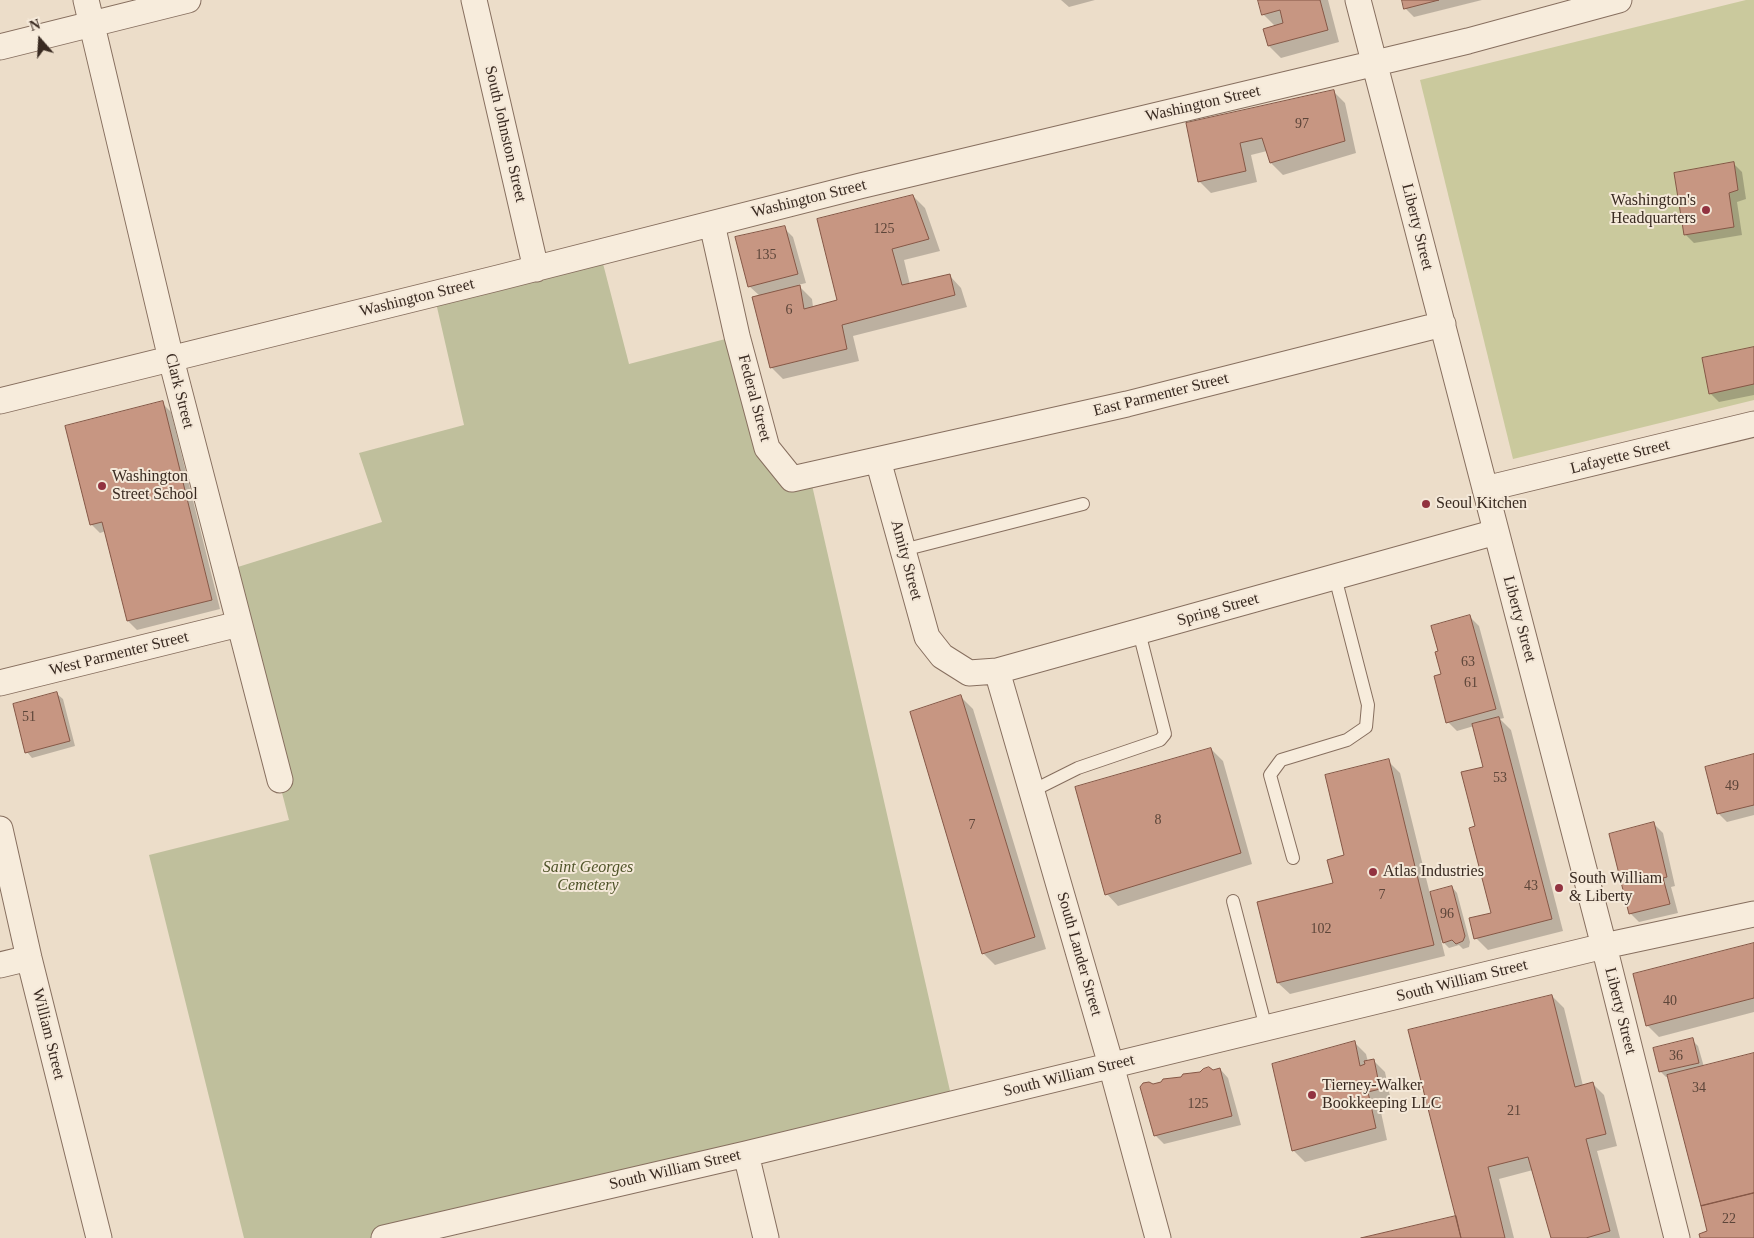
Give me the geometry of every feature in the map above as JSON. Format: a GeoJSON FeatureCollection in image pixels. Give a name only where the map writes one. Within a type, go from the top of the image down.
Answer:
{"type":"FeatureCollection","features":[{"type":"Feature","properties":{"kind":"street"},"geometry":{"type":"LineString","coordinates":[[0,47],[89,12],[188,0]]}},
{"type":"Feature","properties":{"kind":"street","name":"South Johnston Street"},"geometry":{"type":"LineString","coordinates":[[474,0],[536,269]]}},
{"type":"Feature","properties":{"kind":"street","name":"Liberty Street"},"geometry":{"type":"LineString","coordinates":[[1358,0],[1604,946],[1676,1238]]}},
{"type":"Feature","properties":{"kind":"street","name":"Washington Street"},"geometry":{"type":"LineString","coordinates":[[0,401],[536,269],[860,186],[1468,41],[1619,0]]}},
{"type":"Feature","properties":{"kind":"street","name":"Clark Street"},"geometry":{"type":"LineString","coordinates":[[89,12],[171,359],[280,780]]}},
{"type":"Feature","properties":{"kind":"street","name":"Federal Street"},"geometry":{"type":"LineString","coordinates":[[712,224],[737,336],[767,448],[792,479],[878,460]]}},
{"type":"Feature","properties":{"kind":"street","name":"East Parmenter Street"},"geometry":{"type":"LineString","coordinates":[[878,460],[1127,404],[1443,324]]}},
{"type":"Feature","properties":{"kind":"street","name":"Lafayette Street"},"geometry":{"type":"LineString","coordinates":[[1485,489],[1754,424]]}},
{"type":"Feature","properties":{"kind":"street","name":"Amity Street"},"geometry":{"type":"LineString","coordinates":[[878,460],[927,637],[942,656]]}},
{"type":"Feature","properties":{"kind":"street","name":"Spring Street"},"geometry":{"type":"LineString","coordinates":[[942,656],[969,673],[998,671],[1496,532]]}},
{"type":"Feature","properties":{"kind":"street","name":"West Parmenter Street"},"geometry":{"type":"LineString","coordinates":[[0,683],[239,624]]}},
{"type":"Feature","properties":{"kind":"street","name":"South Lander Street"},"geometry":{"type":"LineString","coordinates":[[998,671],[1111,1065],[1158,1238]]}},
{"type":"Feature","properties":{"kind":"street","name":"William Street"},"geometry":{"type":"LineString","coordinates":[[0,829],[29,958],[99,1238]]}},
{"type":"Feature","properties":{"kind":"street","name":"South William Street"},"geometry":{"type":"LineString","coordinates":[[384,1238],[746,1154],[1604,946],[1754,914]]}},
{"type":"Feature","properties":{"kind":"street"},"geometry":{"type":"LineString","coordinates":[[0,966],[29,958]]}},
{"type":"Feature","properties":{"kind":"street"},"geometry":{"type":"LineString","coordinates":[[746,1154],[766,1238]]}},
{"type":"Feature","properties":{"kind":"lane"},"geometry":{"type":"LineString","coordinates":[[903,550],[1083,504]]}},
{"type":"Feature","properties":{"kind":"lane"},"geometry":{"type":"LineString","coordinates":[[1293,858],[1270,775],[1282,760],[1347,740],[1366,727],[1368,705],[1335,577]]}},
{"type":"Feature","properties":{"kind":"lane"},"geometry":{"type":"LineString","coordinates":[[1032,791],[1078,768],[1160,740],[1165,734],[1140,632]]}},
{"type":"Feature","properties":{"kind":"lane"},"geometry":{"type":"LineString","coordinates":[[1233,901],[1266,1028]]}},
{"type":"Feature","properties":{"kind":"green space"},"geometry":{"type":"Polygon","coordinates":[[[1746,0],[1754,0],[1754,400],[1513,459],[1420,80],[1746,0]]]}},
{"type":"Feature","properties":{"kind":"green space","name":"Saint Georges Cemetery"},"geometry":{"type":"Polygon","coordinates":[[[600,252],[629,364],[737,336],[767,448],[809,472],[953,1104],[399,1238],[244,1238],[149,855],[289,820],[225,571],[382,522],[359,453],[464,425],[434,294],[600,252]]]}},
{"type":"Feature","properties":{"kind":"building"},"geometry":{"type":"Polygon","coordinates":[[[1258,0],[1320,0],[1328,30],[1268,46],[1263,29],[1283,23],[1280,10],[1262,15],[1258,0]]]}},
{"type":"Feature","properties":{"kind":"building"},"geometry":{"type":"Polygon","coordinates":[[[1402,0],[1439,0],[1404,9],[1402,0]]]}},
{"type":"Feature","properties":{"kind":"building"},"geometry":{"type":"Polygon","coordinates":[[[1334,90],[1345,141],[1270,163],[1262,138],[1240,143],[1246,171],[1198,182],[1186,123],[1334,90]]]}},
{"type":"Feature","properties":{"kind":"building","name":"Washington's Headquarters"},"geometry":{"type":"Polygon","coordinates":[[[1734,162],[1738,190],[1729,193],[1734,227],[1684,235],[1674,173],[1734,162]]]}},
{"type":"Feature","properties":{"kind":"building"},"geometry":{"type":"Polygon","coordinates":[[[913,195],[929,239],[892,249],[902,285],[950,274],[955,295],[842,325],[847,349],[770,368],[752,297],[800,285],[804,309],[837,300],[817,219],[913,195]]]}},
{"type":"Feature","properties":{"kind":"building"},"geometry":{"type":"Polygon","coordinates":[[[785,226],[798,274],[748,287],[735,237],[785,226]]]}},
{"type":"Feature","properties":{"kind":"building"},"geometry":{"type":"Polygon","coordinates":[[[1754,347],[1754,384],[1709,394],[1702,358],[1754,347]]]}},
{"type":"Feature","properties":{"kind":"building"},"geometry":{"type":"Polygon","coordinates":[[[163,401],[212,600],[127,621],[102,522],[90,525],[65,426],[163,401]]]}},
{"type":"Feature","properties":{"kind":"building"},"geometry":{"type":"Polygon","coordinates":[[[1470,615],[1496,709],[1446,723],[1434,676],[1441,674],[1435,652],[1438,651],[1431,626],[1470,615]]]}},
{"type":"Feature","properties":{"kind":"building"},"geometry":{"type":"Polygon","coordinates":[[[57,692],[70,741],[25,753],[13,704],[57,692]]]}},
{"type":"Feature","properties":{"kind":"building"},"geometry":{"type":"Polygon","coordinates":[[[961,695],[1035,937],[982,954],[910,712],[961,695]]]}},
{"type":"Feature","properties":{"kind":"building"},"geometry":{"type":"Polygon","coordinates":[[[1499,717],[1552,919],[1474,939],[1469,918],[1491,913],[1469,828],[1475,826],[1461,772],[1483,767],[1472,724],[1499,717]]]}},
{"type":"Feature","properties":{"kind":"building"},"geometry":{"type":"Polygon","coordinates":[[[1211,748],[1241,853],[1105,895],[1075,787],[1211,748]]]}},
{"type":"Feature","properties":{"kind":"building"},"geometry":{"type":"Polygon","coordinates":[[[1754,754],[1754,805],[1717,814],[1705,767],[1754,754]]]}},
{"type":"Feature","properties":{"kind":"building","name":"Atlas Industries"},"geometry":{"type":"Polygon","coordinates":[[[1389,759],[1434,945],[1277,983],[1257,902],[1333,883],[1327,860],[1344,855],[1325,775],[1389,759]]]}},
{"type":"Feature","properties":{"kind":"building"},"geometry":{"type":"Polygon","coordinates":[[[1654,822],[1667,877],[1663,878],[1670,904],[1629,914],[1609,834],[1654,822]]]}},
{"type":"Feature","properties":{"kind":"building"},"geometry":{"type":"Polygon","coordinates":[[[1452,886],[1465,936],[1463,941],[1456,944],[1452,940],[1443,943],[1430,892],[1452,886]]]}},
{"type":"Feature","properties":{"kind":"building"},"geometry":{"type":"Polygon","coordinates":[[[1754,943],[1754,998],[1646,1026],[1633,974],[1754,943]]]}},
{"type":"Feature","properties":{"kind":"building"},"geometry":{"type":"Polygon","coordinates":[[[1552,995],[1575,1087],[1593,1082],[1606,1134],[1586,1139],[1610,1231],[1586,1238],[1551,1238],[1528,1157],[1488,1167],[1505,1238],[1461,1238],[1408,1030],[1552,995]]]}},
{"type":"Feature","properties":{"kind":"building"},"geometry":{"type":"Polygon","coordinates":[[[1693,1038],[1699,1063],[1659,1072],[1653,1048],[1693,1038]]]}},
{"type":"Feature","properties":{"kind":"building"},"geometry":{"type":"Polygon","coordinates":[[[1355,1041],[1360,1066],[1365,1064],[1364,1061],[1374,1059],[1380,1089],[1368,1092],[1376,1128],[1292,1151],[1272,1064],[1355,1041]]]}},
{"type":"Feature","properties":{"kind":"building"},"geometry":{"type":"Polygon","coordinates":[[[1754,1053],[1754,1193],[1701,1206],[1667,1075],[1754,1053]]]}},
{"type":"Feature","properties":{"kind":"building"},"geometry":{"type":"Polygon","coordinates":[[[1209,1067],[1213,1070],[1220,1068],[1232,1116],[1154,1136],[1140,1087],[1143,1083],[1149,1082],[1153,1084],[1161,1082],[1163,1079],[1200,1072],[1209,1067]]]}},
{"type":"Feature","properties":{"kind":"building"},"geometry":{"type":"Polygon","coordinates":[[[1754,1193],[1754,1238],[1700,1238],[1699,1234],[1707,1231],[1701,1206],[1754,1193]]]}},
{"type":"Feature","properties":{"kind":"building"},"geometry":{"type":"Polygon","coordinates":[[[1456,1216],[1461,1238],[1361,1238],[1456,1216]]]}},
{"type":"Feature","properties":{"kind":"place","name":"Washington's Headquarters"},"geometry":{"type":"Point","coordinates":[1706,210]}},
{"type":"Feature","properties":{"kind":"place","name":"Washington Street School"},"geometry":{"type":"Point","coordinates":[102,486]}},
{"type":"Feature","properties":{"kind":"place","name":"Seoul Kitchen"},"geometry":{"type":"Point","coordinates":[1426,504]}},
{"type":"Feature","properties":{"kind":"place","name":"Atlas Industries"},"geometry":{"type":"Point","coordinates":[1373,872]}},
{"type":"Feature","properties":{"kind":"place","name":"South William & Liberty"},"geometry":{"type":"Point","coordinates":[1559,888]}},
{"type":"Feature","properties":{"kind":"place","name":"Tierney-Walker Bookkeeping LLC"},"geometry":{"type":"Point","coordinates":[1312,1095]}}]}
